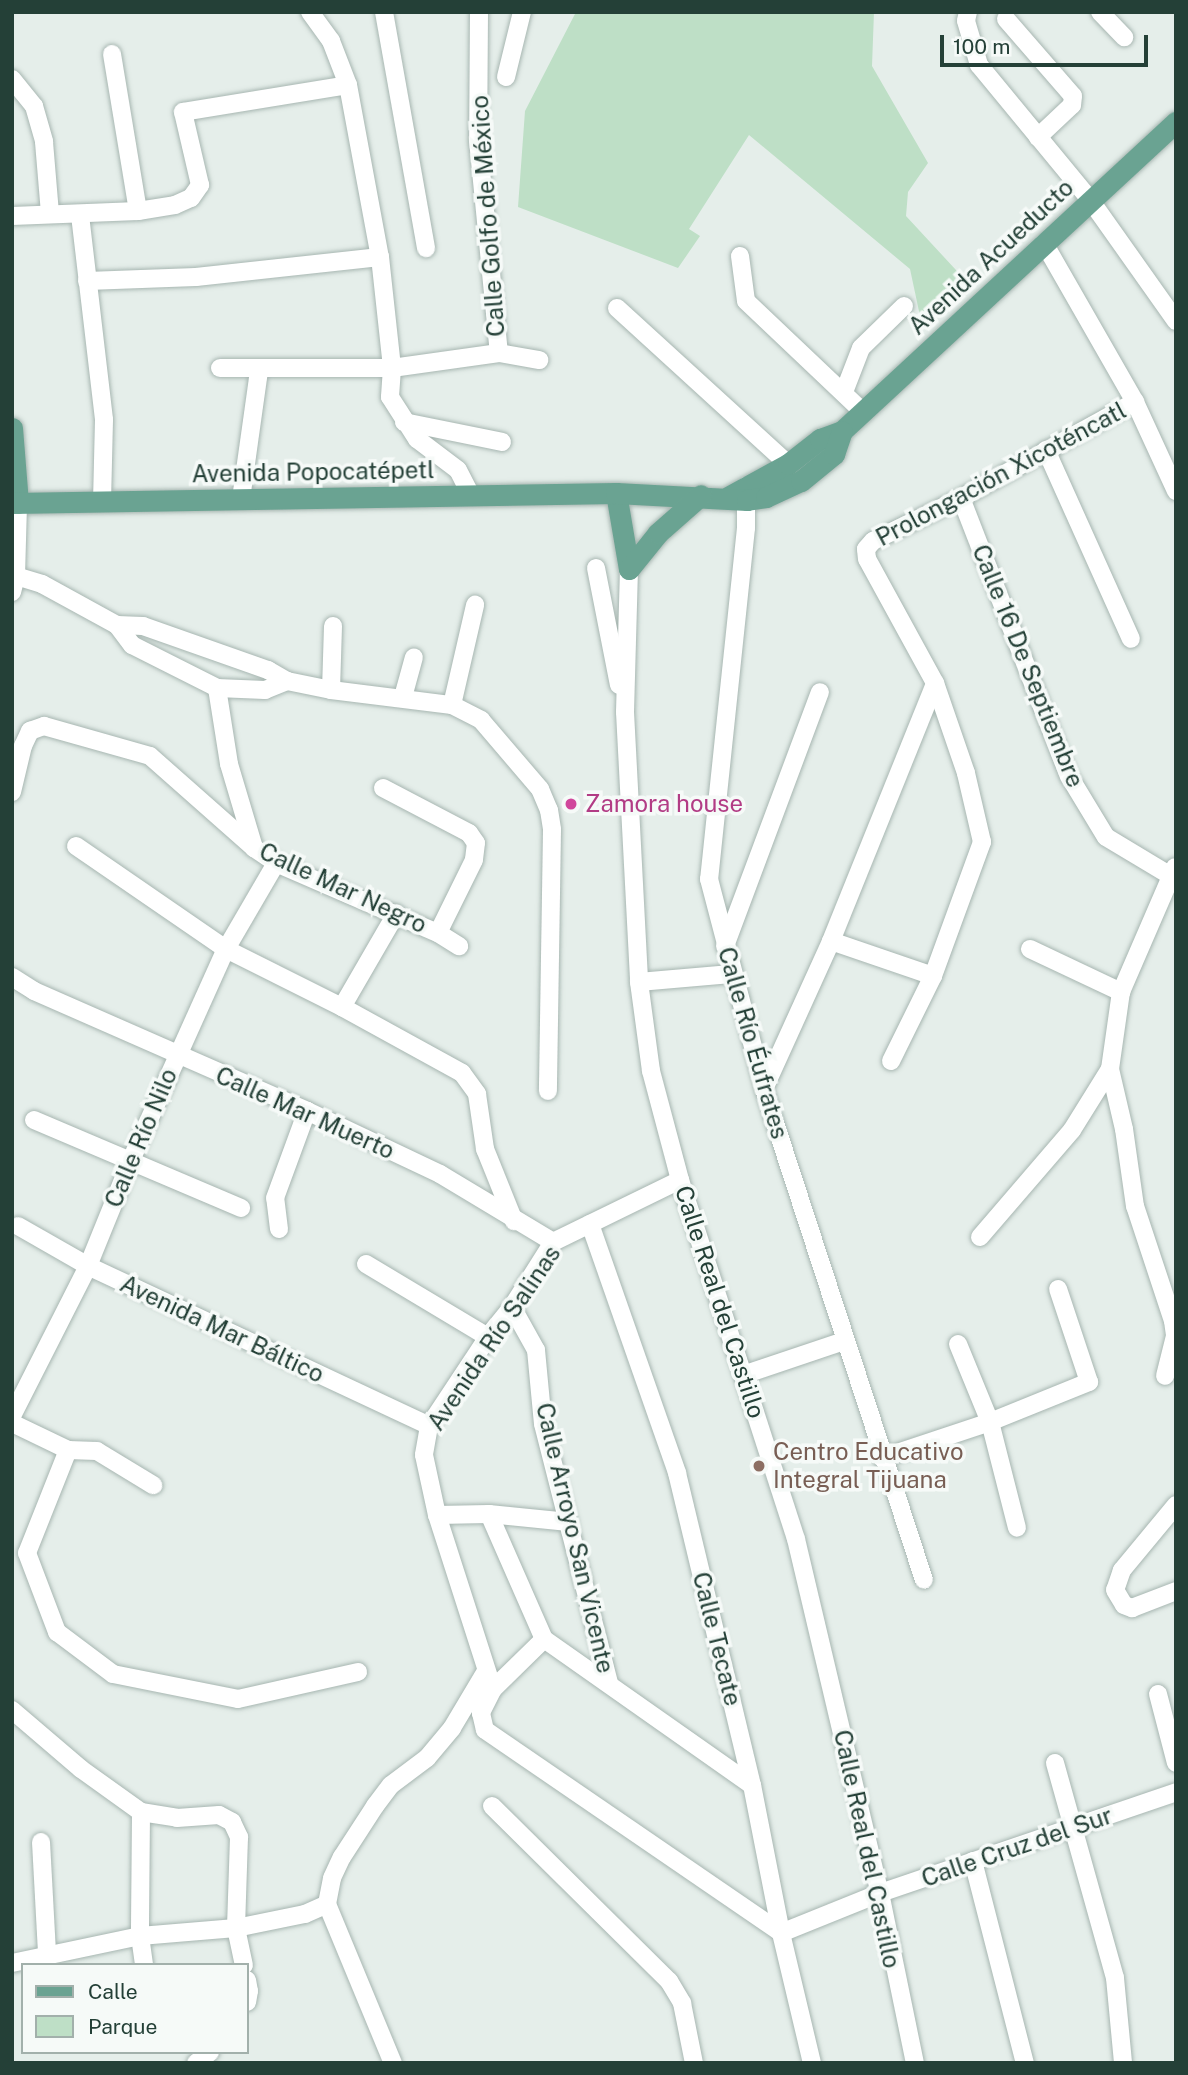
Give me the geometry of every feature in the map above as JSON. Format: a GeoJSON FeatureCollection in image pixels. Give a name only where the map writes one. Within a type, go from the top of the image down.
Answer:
{"type":"FeatureCollection","features":[{"type":"Feature","properties":{"kind":"main road","name":"Avenida Acueducto"},"geometry":{"type":"LineString","coordinates":[[740,494],[788,464],[820,439],[842,431],[1176,122]]}},
{"type":"Feature","properties":{"kind":"main road"},"geometry":{"type":"LineString","coordinates":[[12,429],[15,503]]}},
{"type":"Feature","properties":{"kind":"main road","name":"Avenida Acueducto"},"geometry":{"type":"LineString","coordinates":[[616,493],[740,494],[766,497],[801,481],[834,454],[842,431]]}},
{"type":"Feature","properties":{"kind":"main road","name":"Avenida Popocatépetl"},"geometry":{"type":"LineString","coordinates":[[15,503],[616,493]]}},
{"type":"Feature","properties":{"kind":"main road"},"geometry":{"type":"LineString","coordinates":[[616,493],[629,569]]}},
{"type":"Feature","properties":{"kind":"main road"},"geometry":{"type":"LineString","coordinates":[[629,569],[658,533],[701,495]]}},
{"type":"Feature","properties":{"kind":"street"},"geometry":{"type":"LineString","coordinates":[[310,12],[331,41],[348,85],[380,257],[392,368],[390,397],[416,439],[458,470],[471,495]]}},
{"type":"Feature","properties":{"kind":"street"},"geometry":{"type":"LineString","coordinates":[[384,12],[426,248]]}},
{"type":"Feature","properties":{"kind":"street","name":"Calle Golfo de México"},"geometry":{"type":"LineString","coordinates":[[220,368],[259,371],[392,368],[499,353],[478,140],[479,12]]}},
{"type":"Feature","properties":{"kind":"street"},"geometry":{"type":"LineString","coordinates":[[506,77],[522,12]]}},
{"type":"Feature","properties":{"kind":"street"},"geometry":{"type":"LineString","coordinates":[[968,12],[966,21],[979,65],[1091,201],[1176,321]]}},
{"type":"Feature","properties":{"kind":"street"},"geometry":{"type":"LineString","coordinates":[[1100,12],[1124,37]]}},
{"type":"Feature","properties":{"kind":"street"},"geometry":{"type":"LineString","coordinates":[[1006,19],[1073,96],[1072,105],[1038,137]]}},
{"type":"Feature","properties":{"kind":"street"},"geometry":{"type":"LineString","coordinates":[[112,54],[138,211]]}},
{"type":"Feature","properties":{"kind":"street"},"geometry":{"type":"LineString","coordinates":[[14,85],[34,106],[44,142],[50,213]]}},
{"type":"Feature","properties":{"kind":"street"},"geometry":{"type":"LineString","coordinates":[[12,215],[80,215],[138,211],[174,205],[191,198],[200,185],[183,111],[348,85]]}},
{"type":"Feature","properties":{"kind":"street"},"geometry":{"type":"LineString","coordinates":[[80,215],[104,420],[103,503]]}},
{"type":"Feature","properties":{"kind":"street"},"geometry":{"type":"LineString","coordinates":[[1044,243],[1135,402],[1176,491]]}},
{"type":"Feature","properties":{"kind":"street"},"geometry":{"type":"LineString","coordinates":[[740,256],[746,301],[863,412]]}},
{"type":"Feature","properties":{"kind":"street"},"geometry":{"type":"LineString","coordinates":[[87,281],[196,277],[380,257]]}},
{"type":"Feature","properties":{"kind":"street"},"geometry":{"type":"LineString","coordinates":[[844,392],[861,348],[904,306]]}},
{"type":"Feature","properties":{"kind":"street"},"geometry":{"type":"LineString","coordinates":[[617,308],[788,464]]}},
{"type":"Feature","properties":{"kind":"street"},"geometry":{"type":"LineString","coordinates":[[499,353],[539,360]]}},
{"type":"Feature","properties":{"kind":"street"},"geometry":{"type":"LineString","coordinates":[[241,499],[259,371]]}},
{"type":"Feature","properties":{"kind":"street","name":"Prolongación Xicoténcatl"},"geometry":{"type":"LineString","coordinates":[[891,1061],[933,976],[982,842],[966,773],[935,683],[867,559],[866,549],[873,541],[961,498],[1135,402]]}},
{"type":"Feature","properties":{"kind":"street"},"geometry":{"type":"LineString","coordinates":[[404,422],[502,442]]}},
{"type":"Feature","properties":{"kind":"street"},"geometry":{"type":"LineString","coordinates":[[1046,450],[1131,639]]}},
{"type":"Feature","properties":{"kind":"street","name":"Calle Río Éufrates"},"geometry":{"type":"LineString","coordinates":[[740,494],[709,879],[731,974],[764,1088],[923,1580]]}},
{"type":"Feature","properties":{"kind":"street","name":"Calle 16 De Septiembre"},"geometry":{"type":"LineString","coordinates":[[961,498],[1069,776],[1106,837],[1173,871]]}},
{"type":"Feature","properties":{"kind":"street"},"geometry":{"type":"LineString","coordinates":[[15,503],[14,584],[42,584],[117,625],[132,645],[217,688],[265,691],[287,681]]}},
{"type":"Feature","properties":{"kind":"street"},"geometry":{"type":"LineString","coordinates":[[596,568],[625,712]]}},
{"type":"Feature","properties":{"kind":"street","name":"Calle Real del Castillo"},"geometry":{"type":"LineString","coordinates":[[629,569],[625,712],[639,982],[651,1071],[680,1180],[796,1539],[880,1893],[915,2063]]}},
{"type":"Feature","properties":{"kind":"street"},"geometry":{"type":"LineString","coordinates":[[452,705],[475,605]]}},
{"type":"Feature","properties":{"kind":"street"},"geometry":{"type":"LineString","coordinates":[[117,625],[143,626],[268,670],[287,681],[331,690],[452,705],[481,720],[540,789],[549,810],[552,830],[548,1091]]}},
{"type":"Feature","properties":{"kind":"street"},"geometry":{"type":"LineString","coordinates":[[331,690],[333,626]]}},
{"type":"Feature","properties":{"kind":"street"},"geometry":{"type":"LineString","coordinates":[[404,697],[414,657]]}},
{"type":"Feature","properties":{"kind":"street"},"geometry":{"type":"LineString","coordinates":[[764,1088],[831,941],[935,683]]}},
{"type":"Feature","properties":{"kind":"street"},"geometry":{"type":"LineString","coordinates":[[217,688],[229,764],[254,848]]}},
{"type":"Feature","properties":{"kind":"street"},"geometry":{"type":"LineString","coordinates":[[725,946],[820,692]]}},
{"type":"Feature","properties":{"kind":"street","name":"Calle Mar Negro"},"geometry":{"type":"LineString","coordinates":[[12,792],[23,746],[30,731],[44,726],[150,756],[254,848],[276,863],[438,933],[459,946]]}},
{"type":"Feature","properties":{"kind":"street"},"geometry":{"type":"LineString","coordinates":[[383,788],[469,833],[476,843],[474,860],[438,933]]}},
{"type":"Feature","properties":{"kind":"street"},"geometry":{"type":"LineString","coordinates":[[76,846],[226,949],[451,1065],[472,1083],[477,1094],[485,1149],[514,1221]]}},
{"type":"Feature","properties":{"kind":"street","name":"Calle Río Nilo"},"geometry":{"type":"LineString","coordinates":[[12,1416],[88,1266],[176,1055],[226,949],[276,863]]}},
{"type":"Feature","properties":{"kind":"street"},"geometry":{"type":"LineString","coordinates":[[1165,1376],[1175,1336],[1173,1321],[1135,1206],[1124,1129],[1110,1069],[1121,992],[1173,871]]}},
{"type":"Feature","properties":{"kind":"street"},"geometry":{"type":"LineString","coordinates":[[342,1007],[396,914]]}},
{"type":"Feature","properties":{"kind":"street"},"geometry":{"type":"LineString","coordinates":[[831,941],[933,976]]}},
{"type":"Feature","properties":{"kind":"street"},"geometry":{"type":"LineString","coordinates":[[1030,949],[1121,992]]}},
{"type":"Feature","properties":{"kind":"street"},"geometry":{"type":"LineString","coordinates":[[639,982],[731,974]]}},
{"type":"Feature","properties":{"kind":"street","name":"Calle Mar Muerto"},"geometry":{"type":"LineString","coordinates":[[12,977],[34,991],[307,1111],[440,1174],[514,1221],[553,1242]]}},
{"type":"Feature","properties":{"kind":"street"},"geometry":{"type":"LineString","coordinates":[[980,1237],[1072,1130],[1110,1069]]}},
{"type":"Feature","properties":{"kind":"street"},"geometry":{"type":"LineString","coordinates":[[278,1229],[275,1198],[307,1111]]}},
{"type":"Feature","properties":{"kind":"street"},"geometry":{"type":"LineString","coordinates":[[34,1120],[241,1208]]}},
{"type":"Feature","properties":{"kind":"street","name":"Avenida Río Salinas"},"geometry":{"type":"LineString","coordinates":[[493,1689],[437,1515],[424,1455],[429,1426],[488,1337],[512,1307],[553,1242],[680,1180]]}},
{"type":"Feature","properties":{"kind":"street","name":"Calle Tecate"},"geometry":{"type":"LineString","coordinates":[[590,1224],[677,1473],[752,1785],[781,1933],[812,2063]]}},
{"type":"Feature","properties":{"kind":"street","name":"Avenida Mar Báltico"},"geometry":{"type":"LineString","coordinates":[[19,1226],[88,1266],[429,1426]]}},
{"type":"Feature","properties":{"kind":"street"},"geometry":{"type":"LineString","coordinates":[[366,1264],[488,1337]]}},
{"type":"Feature","properties":{"kind":"street"},"geometry":{"type":"LineString","coordinates":[[882,1458],[990,1422],[1089,1382],[1058,1289]]}},
{"type":"Feature","properties":{"kind":"street","name":"Calle Arroyo San Vicente"},"geometry":{"type":"LineString","coordinates":[[512,1307],[536,1350],[543,1424],[609,1683],[752,1785]]}},
{"type":"Feature","properties":{"kind":"street"},"geometry":{"type":"LineString","coordinates":[[743,1375],[845,1341]]}},
{"type":"Feature","properties":{"kind":"street"},"geometry":{"type":"LineString","coordinates":[[958,1344],[990,1422],[1017,1528]]}},
{"type":"Feature","properties":{"kind":"street"},"geometry":{"type":"LineString","coordinates":[[12,1423],[68,1450],[97,1451],[153,1485]]}},
{"type":"Feature","properties":{"kind":"street"},"geometry":{"type":"LineString","coordinates":[[68,1450],[20,1551],[57,1632],[113,1674],[238,1699],[358,1672]]}},
{"type":"Feature","properties":{"kind":"street"},"geometry":{"type":"LineString","coordinates":[[1176,1505],[1122,1570],[1115,1590],[1124,1605],[1132,1608],[1176,1591]]}},
{"type":"Feature","properties":{"kind":"street"},"geometry":{"type":"LineString","coordinates":[[437,1515],[489,1514],[569,1522]]}},
{"type":"Feature","properties":{"kind":"street"},"geometry":{"type":"LineString","coordinates":[[489,1514],[544,1639],[609,1683]]}},
{"type":"Feature","properties":{"kind":"street"},"geometry":{"type":"LineString","coordinates":[[544,1639],[493,1689],[481,1713],[481,1724],[491,1735],[781,1933]]}},
{"type":"Feature","properties":{"kind":"street"},"geometry":{"type":"LineString","coordinates":[[393,2063],[327,1904],[332,1878],[342,1857],[391,1785],[427,1758],[452,1728],[486,1671]]}},
{"type":"Feature","properties":{"kind":"street"},"geometry":{"type":"LineString","coordinates":[[1158,1694],[1176,1762]]}},
{"type":"Feature","properties":{"kind":"street"},"geometry":{"type":"LineString","coordinates":[[12,1710],[81,1769],[141,1812],[177,1818],[219,1815],[232,1822],[239,1837],[236,1928],[244,1963]]}},
{"type":"Feature","properties":{"kind":"street"},"geometry":{"type":"LineString","coordinates":[[1055,1762],[1115,1978],[1124,2063]]}},
{"type":"Feature","properties":{"kind":"street","name":"Calle Cruz del Sur"},"geometry":{"type":"LineString","coordinates":[[781,1933],[880,1893],[1176,1792]]}},
{"type":"Feature","properties":{"kind":"street"},"geometry":{"type":"LineString","coordinates":[[492,1806],[669,1981],[682,2003],[694,2063]]}},
{"type":"Feature","properties":{"kind":"street"},"geometry":{"type":"LineString","coordinates":[[141,1812],[140,1936],[144,1963]]}},
{"type":"Feature","properties":{"kind":"street"},"geometry":{"type":"LineString","coordinates":[[41,1842],[47,1954]]}},
{"type":"Feature","properties":{"kind":"street"},"geometry":{"type":"LineString","coordinates":[[973,1861],[1025,2063]]}},
{"type":"Feature","properties":{"kind":"street"},"geometry":{"type":"LineString","coordinates":[[12,1963],[140,1936],[236,1928],[305,1914],[327,1904]]}},
{"type":"Feature","properties":{"kind":"green space"},"geometry":{"type":"Polygon","coordinates":[[[576,12],[874,12],[872,66],[928,163],[908,192],[906,216],[968,283],[920,316],[910,269],[749,135],[689,229],[700,236],[678,268],[518,207],[525,111],[576,12]]]}},
{"type":"Feature","properties":{"kind":"place","name":"Zamora house"},"geometry":{"type":"Point","coordinates":[571,804]}},
{"type":"Feature","properties":{"kind":"place","name":"Centro Educativo Integral Tijuana"},"geometry":{"type":"Point","coordinates":[759,1466]}}]}
